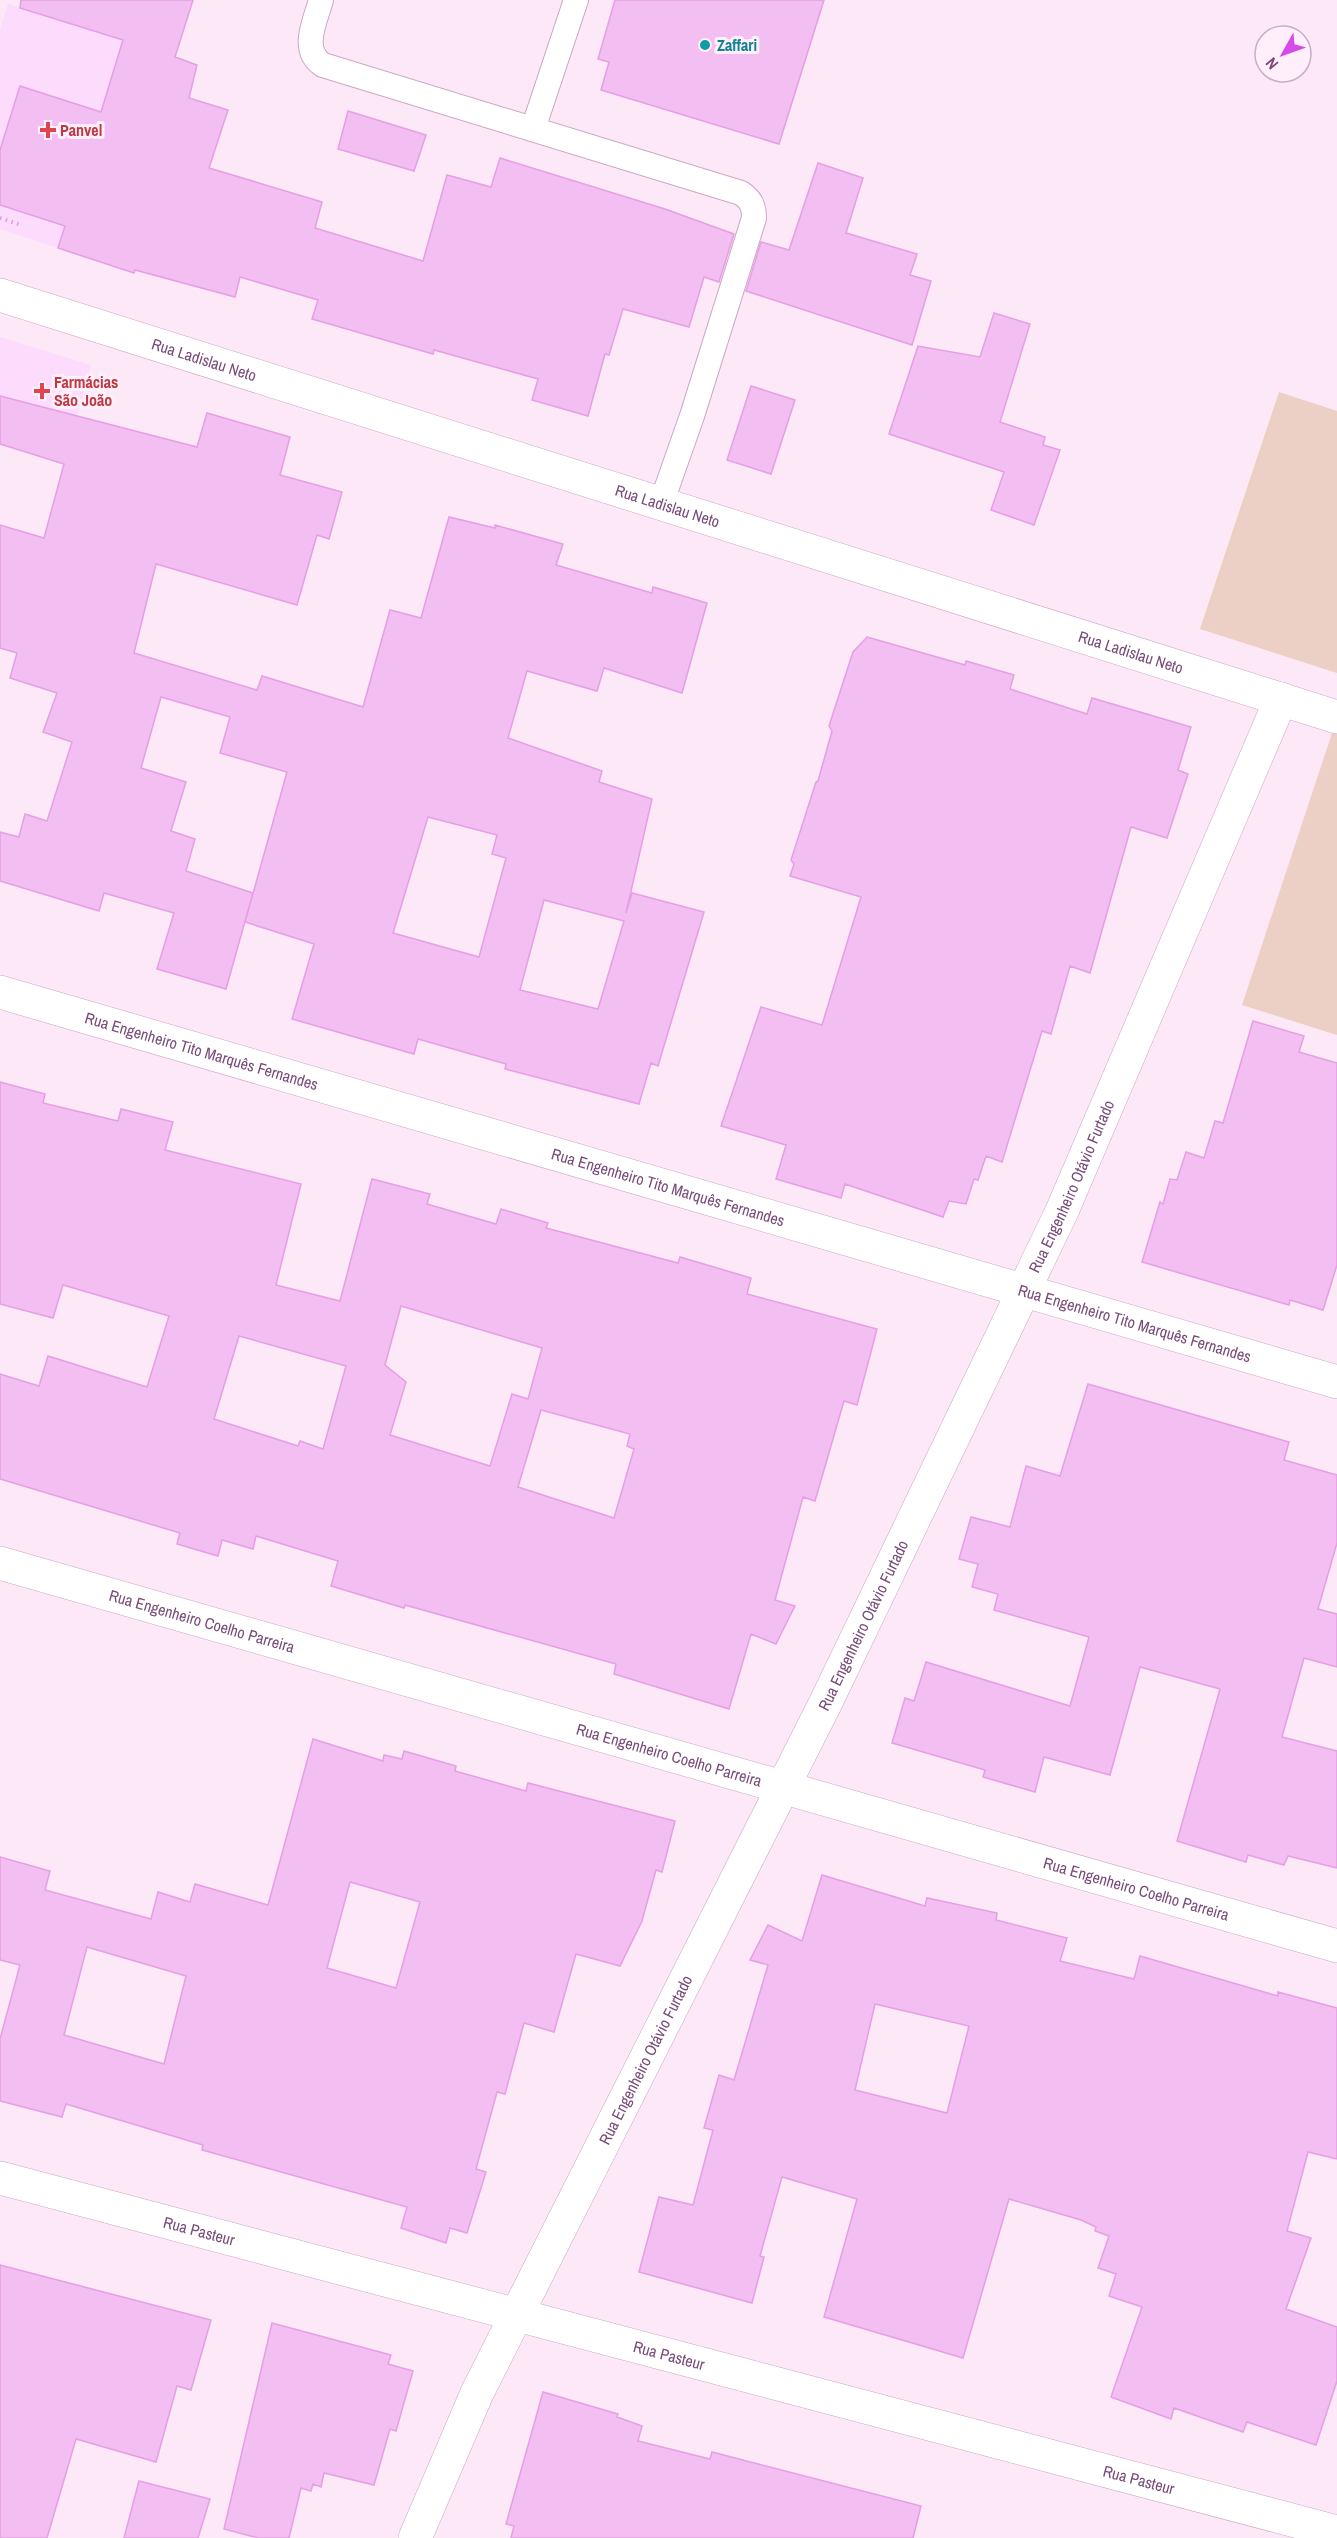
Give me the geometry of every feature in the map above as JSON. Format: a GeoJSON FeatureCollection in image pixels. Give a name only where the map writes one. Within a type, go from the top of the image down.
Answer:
{"type":"FeatureCollection","features":[{"type":"Feature","properties":{"kind":"street","name":"Rua Ladislau Neto"},"geometry":{"type":"LineString","coordinates":[[0,295],[1337,717]]}},
{"type":"Feature","properties":{"kind":"street","name":"Rua Engenheiro Otávio Furtado"},"geometry":{"type":"LineString","coordinates":[[415,2538],[477,2393],[515,2315],[783,1787],[1062,1211],[1281,699]]}},
{"type":"Feature","properties":{"kind":"street","name":"Rua Engenheiro Tito Marquês Fernandes"},"geometry":{"type":"LineString","coordinates":[[0,992],[1022,1292],[1337,1382]]}},
{"type":"Feature","properties":{"kind":"street","name":"Rua Engenheiro Coelho Parreira"},"geometry":{"type":"LineString","coordinates":[[0,1563],[1337,1946]]}},
{"type":"Feature","properties":{"kind":"street","name":"Rua Pasteur"},"geometry":{"type":"LineString","coordinates":[[0,2178],[1337,2532]]}},
{"type":"Feature","properties":{"kind":"lane"},"geometry":{"type":"LineString","coordinates":[[321,0],[310,40],[310,50],[315,60],[323,65],[741,193],[749,199],[754,208],[754,218],[661,504]]}},
{"type":"Feature","properties":{"kind":"lane"},"geometry":{"type":"LineString","coordinates":[[533,129],[576,0]]}},
{"type":"Feature","properties":{"kind":"path"},"geometry":{"type":"LineString","coordinates":[[0,218],[21,225]]}},
{"type":"Feature","properties":{"kind":"shaded area","name":"Panvel"},"geometry":{"type":"Polygon","coordinates":[[[8,4],[123,40],[58,248],[0,229],[0,30],[8,4]]]}},
{"type":"Feature","properties":{"kind":"shaded area","name":"Farmácias São João"},"geometry":{"type":"Polygon","coordinates":[[[0,337],[91,365],[64,465],[0,444],[0,337]]]}},
{"type":"Feature","properties":{"kind":"shaded area"},"geometry":{"type":"Polygon","coordinates":[[[1279,392],[1337,411],[1337,673],[1200,629],[1279,392]]]}},
{"type":"Feature","properties":{"kind":"shaded area"},"geometry":{"type":"Polygon","coordinates":[[[1337,718],[1337,1035],[1242,1005],[1337,718]]]}},
{"type":"Feature","properties":{"kind":"building"},"geometry":{"type":"Polygon","coordinates":[[[21,0],[193,0],[175,57],[197,65],[189,98],[228,110],[209,168],[322,202],[315,228],[423,261],[447,175],[491,187],[500,158],[665,209],[734,234],[719,282],[704,277],[689,327],[623,309],[609,355],[605,354],[588,416],[532,400],[538,379],[434,350],[433,354],[312,319],[318,300],[240,277],[235,297],[135,270],[134,273],[58,248],[65,226],[0,205],[0,150],[20,86],[101,112],[123,40],[20,8],[21,0]]]}},
{"type":"Feature","properties":{"kind":"building","name":"Zaffari"},"geometry":{"type":"Polygon","coordinates":[[[615,0],[824,0],[779,144],[601,90],[609,62],[598,59],[615,0]]]}},
{"type":"Feature","properties":{"kind":"building"},"geometry":{"type":"Polygon","coordinates":[[[348,111],[426,135],[414,171],[338,149],[348,111]]]}},
{"type":"Feature","properties":{"kind":"building"},"geometry":{"type":"Polygon","coordinates":[[[818,163],[863,178],[846,233],[917,254],[910,275],[931,281],[912,345],[746,291],[761,242],[789,250],[818,163]]]}},
{"type":"Feature","properties":{"kind":"building"},"geometry":{"type":"Polygon","coordinates":[[[994,313],[1030,324],[1000,422],[1045,437],[1043,445],[1060,450],[1034,525],[991,510],[1004,472],[889,434],[918,346],[980,357],[994,313]]]}},
{"type":"Feature","properties":{"kind":"building"},"geometry":{"type":"Polygon","coordinates":[[[751,386],[795,400],[771,474],[727,460],[751,386]]]}},
{"type":"Feature","properties":{"kind":"building"},"geometry":{"type":"Polygon","coordinates":[[[0,396],[197,447],[207,413],[290,437],[280,475],[342,492],[329,539],[317,535],[297,605],[156,564],[134,653],[257,690],[262,676],[363,707],[390,610],[421,618],[449,517],[495,528],[495,525],[563,544],[556,565],[652,593],[653,587],[707,603],[682,693],[604,668],[597,691],[527,671],[508,738],[602,771],[599,782],[652,799],[626,913],[632,893],[704,912],[658,1066],[651,1063],[639,1104],[505,1069],[506,1064],[418,1039],[414,1054],[292,1019],[314,944],[245,922],[287,772],[220,753],[230,717],[161,697],[141,768],[186,782],[171,831],[195,839],[186,871],[253,893],[226,989],[157,969],[174,913],[104,893],[99,911],[0,881],[0,832],[19,837],[25,814],[47,821],[72,742],[43,732],[57,693],[10,678],[17,653],[0,648],[0,525],[44,538],[64,464],[0,444],[0,396]],[[428,817],[393,933],[479,957],[506,858],[492,854],[497,835],[428,817]],[[544,900],[520,990],[598,1009],[624,921],[544,900]]]}},
{"type":"Feature","properties":{"kind":"building"},"geometry":{"type":"Polygon","coordinates":[[[867,637],[965,665],[966,661],[1014,675],[1010,689],[1087,714],[1092,698],[1191,727],[1178,770],[1188,774],[1167,838],[1131,827],[1090,973],[1070,966],[1051,1034],[1042,1031],[1002,1162],[986,1156],[978,1180],[974,1179],[966,1204],[949,1201],[943,1217],[845,1184],[841,1198],[776,1179],[786,1145],[721,1126],[761,1007],[822,1025],[861,897],[790,876],[794,864],[791,860],[818,781],[832,731],[829,726],[853,652],[867,637]]]}},
{"type":"Feature","properties":{"kind":"building"},"geometry":{"type":"Polygon","coordinates":[[[1253,1021],[1304,1036],[1299,1052],[1337,1063],[1337,1265],[1323,1310],[1290,1300],[1289,1305],[1142,1262],[1160,1202],[1163,1204],[1170,1179],[1177,1180],[1186,1152],[1204,1158],[1215,1121],[1223,1123],[1253,1021]]]}},
{"type":"Feature","properties":{"kind":"building"},"geometry":{"type":"Polygon","coordinates":[[[0,1082],[45,1094],[43,1103],[118,1121],[121,1109],[173,1122],[165,1150],[301,1184],[276,1285],[340,1301],[372,1179],[430,1194],[427,1204],[496,1224],[501,1209],[548,1223],[546,1228],[678,1263],[680,1257],[751,1278],[747,1294],[877,1329],[857,1405],[844,1401],[815,1501],[803,1497],[775,1600],[795,1606],[776,1644],[751,1634],[729,1709],[614,1674],[616,1664],[405,1605],[404,1608],[331,1586],[338,1561],[256,1536],[253,1549],[222,1540],[218,1556],[177,1544],[180,1533],[0,1479],[0,1374],[39,1386],[48,1356],[147,1387],[169,1316],[63,1285],[53,1318],[0,1304],[0,1082]],[[401,1306],[385,1365],[406,1382],[390,1435],[490,1466],[512,1394],[528,1399],[542,1348],[401,1306]],[[239,1336],[214,1419],[298,1446],[300,1441],[323,1449],[346,1366],[239,1336]],[[541,1410],[518,1487],[614,1518],[634,1449],[627,1446],[630,1434],[541,1410]]]}},
{"type":"Feature","properties":{"kind":"building"},"geometry":{"type":"Polygon","coordinates":[[[1088,1384],[1289,1442],[1284,1460],[1337,1475],[1337,1543],[1318,1609],[1337,1614],[1337,1667],[1304,1658],[1282,1737],[1337,1751],[1337,1868],[1288,1856],[1284,1865],[1248,1855],[1246,1862],[1177,1841],[1220,1689],[1140,1667],[1110,1775],[1044,1757],[1035,1792],[983,1777],[985,1770],[892,1743],[905,1698],[914,1701],[926,1662],[1070,1706],[1089,1637],[994,1610],[998,1594],[972,1587],[978,1564],[959,1559],[971,1517],[1010,1527],[1026,1466],[1060,1476],[1088,1384]]]}},
{"type":"Feature","properties":{"kind":"building"},"geometry":{"type":"Polygon","coordinates":[[[313,1739],[383,1761],[384,1755],[402,1759],[404,1751],[456,1766],[455,1771],[526,1791],[528,1783],[675,1821],[662,1872],[656,1870],[642,1921],[620,1966],[576,1954],[554,2032],[524,2023],[505,2094],[497,2092],[476,2169],[486,2172],[467,2233],[450,2228],[446,2243],[401,2228],[407,2207],[202,2150],[203,2145],[66,2104],[62,2117],[0,2101],[0,2039],[20,1965],[0,1960],[0,1857],[50,1871],[45,1890],[151,1919],[158,1892],[190,1902],[195,1884],[268,1905],[313,1739]],[[350,1882],[327,1968],[396,1988],[420,1902],[350,1882]],[[87,1947],[64,2035],[164,2064],[186,1976],[87,1947]]]}},
{"type":"Feature","properties":{"kind":"building"},"geometry":{"type":"Polygon","coordinates":[[[822,1875],[925,1906],[927,1898],[997,1913],[996,1920],[1067,1938],[1060,1961],[1134,1979],[1140,1956],[1278,1996],[1278,1992],[1337,2008],[1337,2159],[1308,2152],[1287,2231],[1311,2238],[1286,2309],[1337,2327],[1337,2381],[1316,2445],[1247,2422],[1243,2432],[1174,2408],[1171,2419],[1111,2397],[1142,2307],[1109,2296],[1116,2274],[1098,2268],[1109,2236],[1095,2231],[1096,2227],[1081,2220],[1009,2199],[963,2358],[824,2317],[857,2199],[782,2177],[760,2256],[764,2257],[752,2303],[639,2272],[659,2197],[693,2205],[713,2130],[704,2128],[719,2075],[734,2080],[768,1965],[750,1960],[768,1925],[802,1941],[822,1875]],[[875,2004],[855,2090],[947,2113],[969,2026],[875,2004]]]}},
{"type":"Feature","properties":{"kind":"building"},"geometry":{"type":"Polygon","coordinates":[[[0,2265],[211,2320],[191,2390],[177,2386],[156,2462],[76,2439],[47,2538],[0,2538],[0,2265]]]}},
{"type":"Feature","properties":{"kind":"building"},"geometry":{"type":"Polygon","coordinates":[[[272,2323],[391,2355],[388,2364],[413,2371],[396,2431],[390,2429],[374,2485],[324,2473],[321,2487],[313,2484],[311,2491],[301,2488],[289,2538],[258,2538],[224,2529],[272,2323]]]}},
{"type":"Feature","properties":{"kind":"building"},"geometry":{"type":"Polygon","coordinates":[[[543,2392],[618,2414],[617,2417],[642,2426],[638,2441],[710,2459],[712,2452],[921,2506],[913,2538],[511,2538],[514,2526],[506,2524],[543,2392]]]}},
{"type":"Feature","properties":{"kind":"building"},"geometry":{"type":"Polygon","coordinates":[[[139,2481],[210,2499],[198,2538],[124,2538],[139,2481]]]}},
{"type":"Feature","properties":{"kind":"place","name":"Zaffari"},"geometry":{"type":"Point","coordinates":[705,45]}},
{"type":"Feature","properties":{"kind":"place","name":"Panvel"},"geometry":{"type":"Point","coordinates":[48,130]}},
{"type":"Feature","properties":{"kind":"place","name":"Farmácias São João"},"geometry":{"type":"Point","coordinates":[42,391]}}]}
